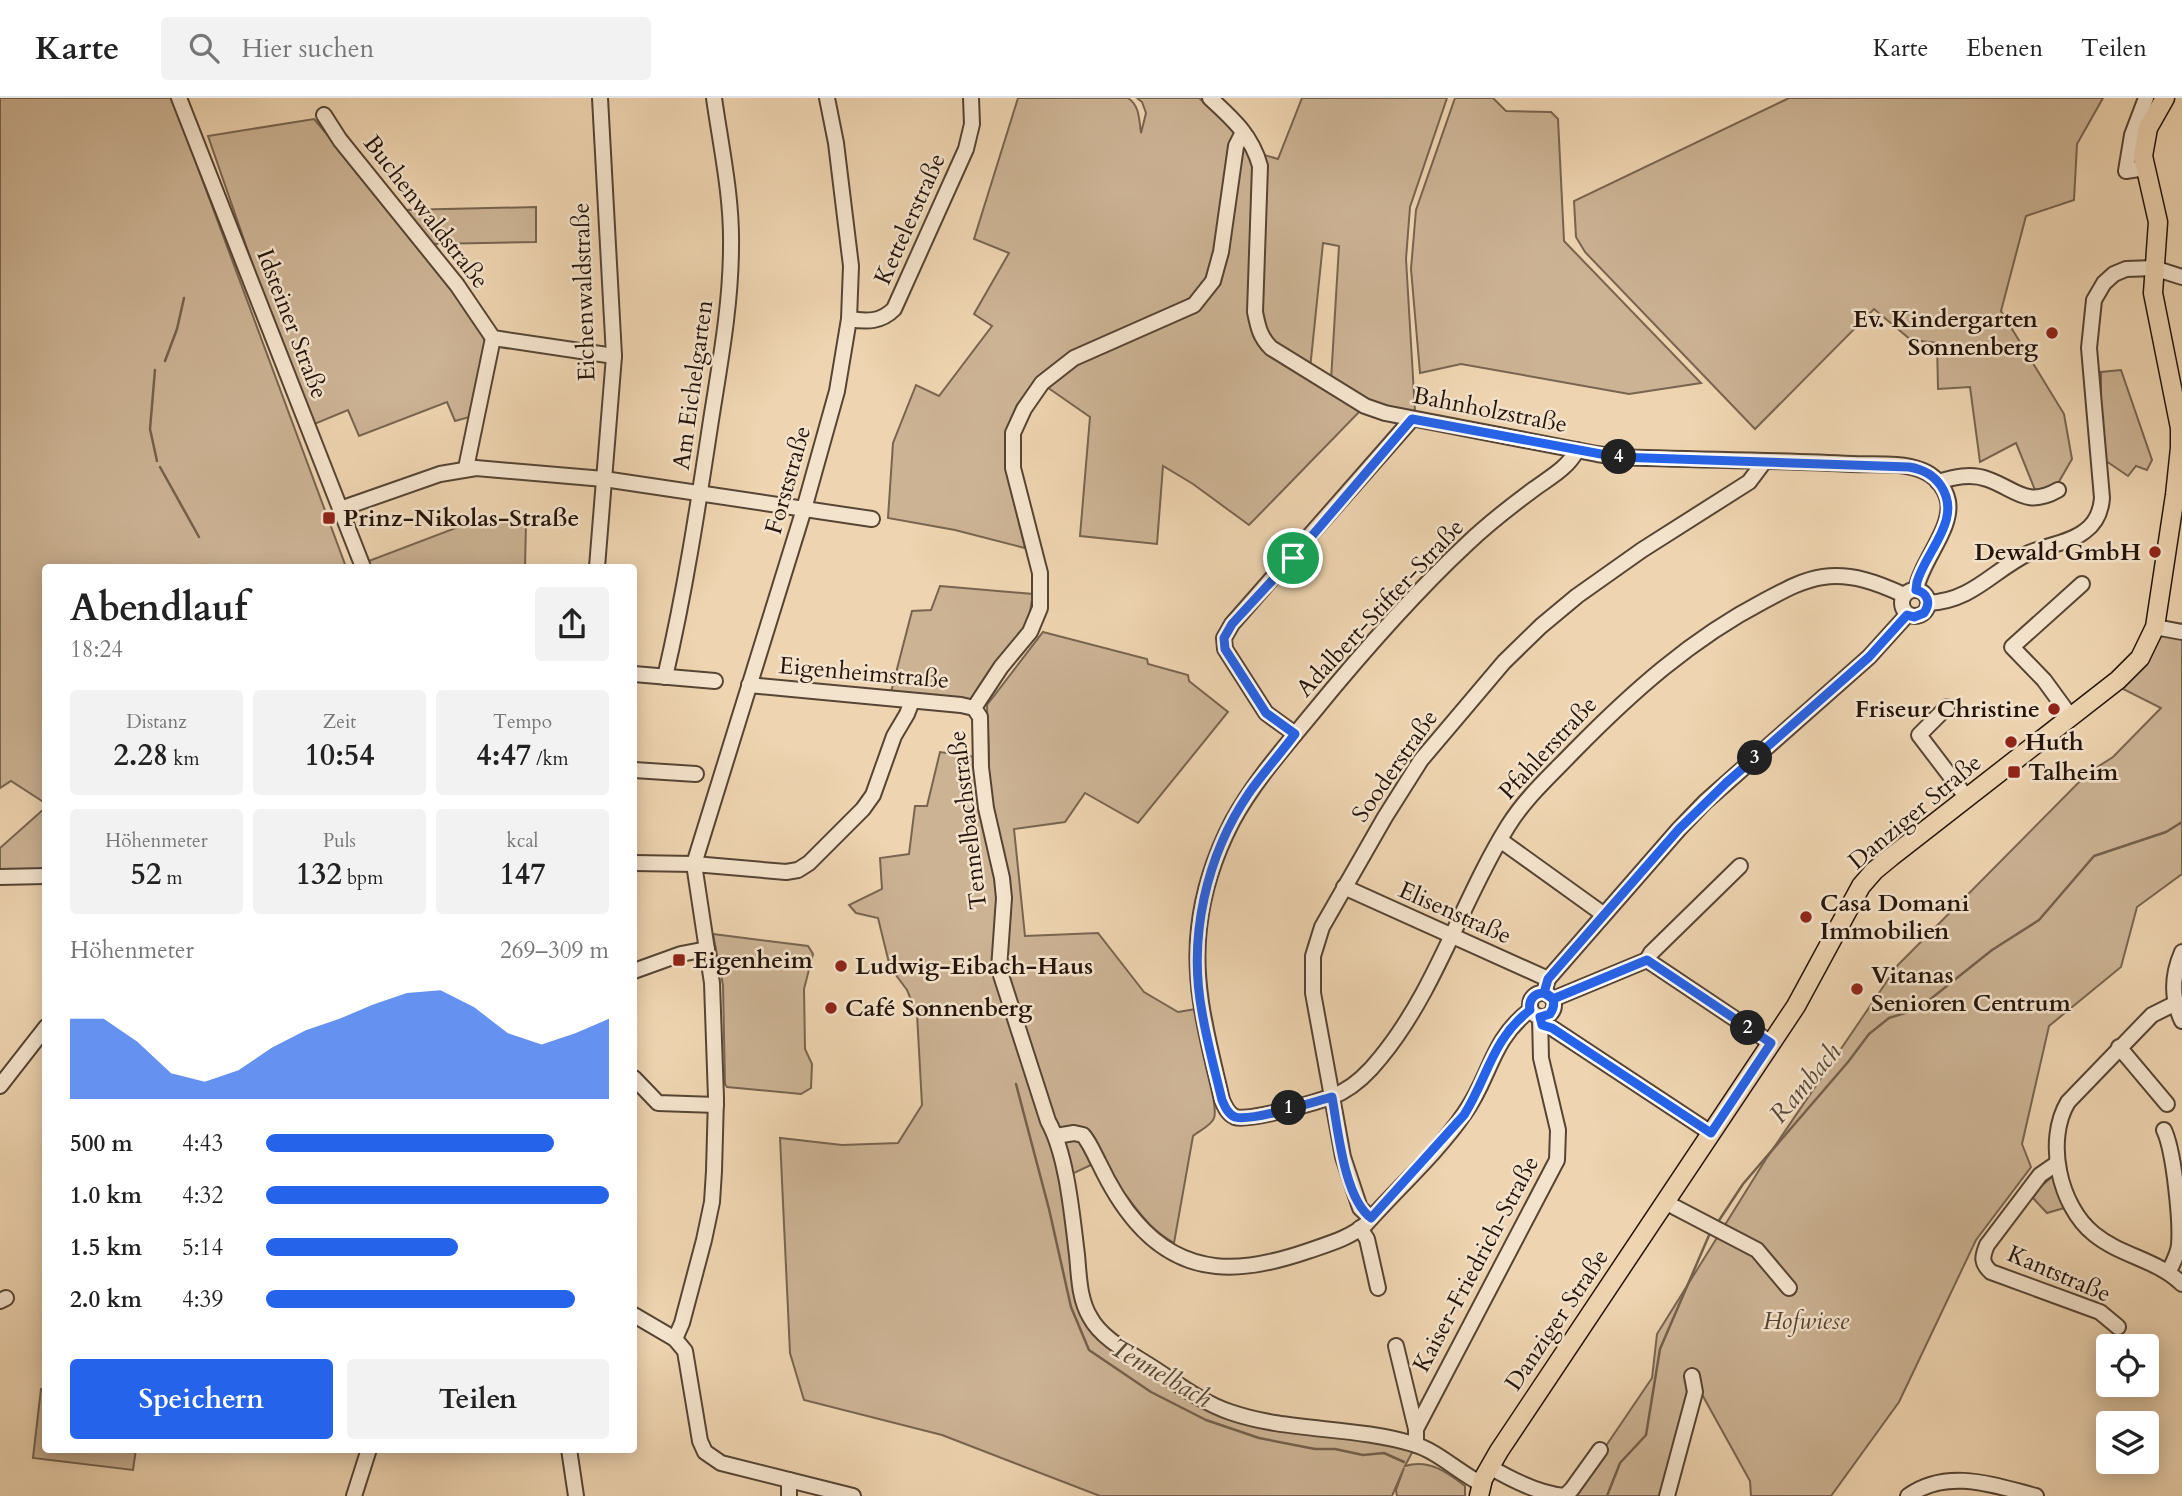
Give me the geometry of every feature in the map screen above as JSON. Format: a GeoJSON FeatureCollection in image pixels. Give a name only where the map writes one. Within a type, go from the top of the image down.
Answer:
{"type":"FeatureCollection","features":[{"type":"Feature","properties":{"kind":"main road","name":"Danziger Straße"},"geometry":{"type":"LineString","coordinates":[[1480,1490],[1490,1466],[1810,983],[1861,886],[1877,869],[2071,717],[2133,665],[2145,649],[2155,627],[2176,531],[2181,435],[2153,293],[2158,222],[2143,156],[2146,135],[2165,98]]}},
{"type":"Feature","properties":{"kind":"street","name":"Idsteiner Straße"},"geometry":{"type":"LineString","coordinates":[[179,98],[362,564]]}},
{"type":"Feature","properties":{"kind":"street","name":"Eichenwaldstraße"},"geometry":{"type":"LineString","coordinates":[[597,564],[614,356],[600,98]]}},
{"type":"Feature","properties":{"kind":"street","name":"Am Eichelgarten"},"geometry":{"type":"LineString","coordinates":[[665,677],[700,494],[730,279],[732,243],[728,197],[714,98]]}},
{"type":"Feature","properties":{"kind":"street","name":"Forststraße"},"geometry":{"type":"LineString","coordinates":[[694,864],[804,509],[837,391],[849,319],[851,266],[836,144],[827,98]]}},
{"type":"Feature","properties":{"kind":"street","name":"Kettelerstraße"},"geometry":{"type":"LineString","coordinates":[[849,319],[875,321],[886,317],[894,309],[966,149],[972,124],[971,98]]}},
{"type":"Feature","properties":{"kind":"street","name":"Bahnholzstraße"},"geometry":{"type":"LineString","coordinates":[[1210,98],[1238,123],[1260,166],[1255,312],[1264,340],[1271,348],[1365,406],[1412,419],[1617,457],[1909,467],[1922,470],[1938,482]]}},
{"type":"Feature","properties":{"kind":"street"},"geometry":{"type":"LineString","coordinates":[[2145,169],[2126,171],[2132,135],[2146,98]]}},
{"type":"Feature","properties":{"kind":"street","name":"Buchenwaldstraße"},"geometry":{"type":"LineString","coordinates":[[324,115],[348,150],[457,285],[493,338]]}},
{"type":"Feature","properties":{"kind":"street","name":"Tennelbachstraße"},"geometry":{"type":"LineString","coordinates":[[1243,132],[1237,146],[1221,252],[1213,281],[1194,305],[1074,358],[1042,383],[1024,409],[1013,433],[1013,468],[1040,573],[1040,608],[1030,632],[1001,667],[974,708],[980,717],[981,767],[986,808],[1004,898],[999,969],[1048,1121],[1056,1136],[1072,1215],[1083,1301],[1100,1331],[1134,1356],[1230,1412],[1298,1425],[1373,1434],[1416,1445],[1480,1490]]}},
{"type":"Feature","properties":{"kind":"street"},"geometry":{"type":"LineString","coordinates":[[1928,603],[1946,601],[1976,589],[2015,561],[2038,549],[2079,535],[2094,522],[2102,498],[2089,348],[2094,300],[2104,283],[2114,274],[2126,269],[2154,268],[2182,277]]}},
{"type":"Feature","properties":{"kind":"street"},"geometry":{"type":"LineString","coordinates":[[466,468],[493,338],[614,356]]}},
{"type":"Feature","properties":{"kind":"street"},"geometry":{"type":"LineString","coordinates":[[1295,734],[1266,713],[1225,649],[1224,638],[1232,624],[1293,558],[1412,419]]}},
{"type":"Feature","properties":{"kind":"street","name":"Adalbert-Stifter-Straße"},"geometry":{"type":"LineString","coordinates":[[1222,1100],[1199,991],[1197,950],[1201,911],[1210,874],[1231,823],[1250,792],[1295,734],[1404,608],[1467,543],[1567,464],[1577,450]]}},
{"type":"Feature","properties":{"kind":"street","name":"Sooderstraße"},"geometry":{"type":"LineString","coordinates":[[1378,1289],[1366,1223],[1350,1182],[1312,993],[1311,968],[1318,937],[1344,887],[1421,760],[1522,643],[1596,582],[1749,482],[1764,462]]}},
{"type":"Feature","properties":{"kind":"street"},"geometry":{"type":"LineString","coordinates":[[340,509],[439,474],[466,468],[604,480],[872,519]]}},
{"type":"Feature","properties":{"kind":"street"},"geometry":{"type":"LineString","coordinates":[[1910,592],[1924,594],[1928,603],[1921,615],[1907,615],[1901,604],[1947,521],[1948,501],[1938,482],[1976,476],[2034,498],[2044,497],[2058,490]]}},
{"type":"Feature","properties":{"kind":"street","name":"Pfahlerstraße"},"geometry":{"type":"LineString","coordinates":[[1222,1100],[1229,1113],[1244,1118],[1332,1097],[1352,1087],[1396,1038],[1409,1019],[1500,840],[1530,796],[1618,707],[1680,653],[1727,622],[1805,582],[1844,576],[1910,592]]}},
{"type":"Feature","properties":{"kind":"street"},"geometry":{"type":"LineString","coordinates":[[2071,717],[2045,680],[2012,647],[2082,584]]}},
{"type":"Feature","properties":{"kind":"street"},"geometry":{"type":"LineString","coordinates":[[1548,990],[1603,914],[1705,802],[1869,657],[1907,615]]}},
{"type":"Feature","properties":{"kind":"street"},"geometry":{"type":"LineString","coordinates":[[2155,627],[2182,632]]}},
{"type":"Feature","properties":{"kind":"street"},"geometry":{"type":"LineString","coordinates":[[637,674],[715,681]]}},
{"type":"Feature","properties":{"kind":"street","name":"Eigenheimstraße"},"geometry":{"type":"LineString","coordinates":[[749,685],[974,708]]}},
{"type":"Feature","properties":{"kind":"street"},"geometry":{"type":"LineString","coordinates":[[637,863],[694,864],[786,872],[799,870],[863,809],[873,795],[894,736],[912,701]]}},
{"type":"Feature","properties":{"kind":"street"},"geometry":{"type":"LineString","coordinates":[[1947,707],[1919,735],[1967,798]]}},
{"type":"Feature","properties":{"kind":"street"},"geometry":{"type":"LineString","coordinates":[[637,770],[696,774]]}},
{"type":"Feature","properties":{"kind":"street"},"geometry":{"type":"LineString","coordinates":[[1500,840],[1603,914]]}},
{"type":"Feature","properties":{"kind":"street"},"geometry":{"type":"LineString","coordinates":[[675,1339],[698,1264],[712,1202],[716,1105],[712,983],[694,864]]}},
{"type":"Feature","properties":{"kind":"street"},"geometry":{"type":"LineString","coordinates":[[1548,990],[1647,960],[1740,866]]}},
{"type":"Feature","properties":{"kind":"street"},"geometry":{"type":"LineString","coordinates":[[0,877],[42,876]]}},
{"type":"Feature","properties":{"kind":"street","name":"Elisenstraße"},"geometry":{"type":"LineString","coordinates":[[1344,887],[1450,936],[1548,990]]}},
{"type":"Feature","properties":{"kind":"street"},"geometry":{"type":"LineString","coordinates":[[637,970],[681,954],[707,949]]}},
{"type":"Feature","properties":{"kind":"street"},"geometry":{"type":"LineString","coordinates":[[2182,952],[2175,972],[2176,1003],[2182,1021]]}},
{"type":"Feature","properties":{"kind":"street"},"geometry":{"type":"LineString","coordinates":[[1647,960],[1771,1043]]}},
{"type":"Feature","properties":{"kind":"street"},"geometry":{"type":"LineString","coordinates":[[1056,1136],[1074,1133],[1083,1135],[1121,1201],[1143,1230],[1165,1247],[1202,1263],[1230,1268],[1270,1263],[1348,1236],[1366,1223],[1457,1124],[1474,1098],[1492,1055],[1503,1037],[1537,1017],[1550,1014],[1553,1009],[1548,990]]}},
{"type":"Feature","properties":{"kind":"street"},"geometry":{"type":"LineString","coordinates":[[2176,1003],[2152,1015],[2068,1102],[2061,1113],[2056,1164],[2079,1218],[2093,1234],[2135,1257],[2169,1271],[2182,1284]]}},
{"type":"Feature","properties":{"kind":"street"},"geometry":{"type":"LineString","coordinates":[[1537,1017],[1711,1133]]}},
{"type":"Feature","properties":{"kind":"street","name":"Kaiser-Friedrich-Straße"},"geometry":{"type":"LineString","coordinates":[[1416,1445],[1416,1429],[1557,1160],[1558,1130],[1541,1058],[1537,1017]]}},
{"type":"Feature","properties":{"kind":"street"},"geometry":{"type":"LineString","coordinates":[[0,1086],[42,1032]]}},
{"type":"Feature","properties":{"kind":"street"},"geometry":{"type":"LineString","coordinates":[[2119,1047],[2167,1104]]}},
{"type":"Feature","properties":{"kind":"street"},"geometry":{"type":"LineString","coordinates":[[637,1080],[658,1103],[716,1105]]}},
{"type":"Feature","properties":{"kind":"street"},"geometry":{"type":"LineString","coordinates":[[2164,1130],[2171,1150],[2179,1228],[2178,1252],[2169,1271]]}},
{"type":"Feature","properties":{"kind":"street","name":"Kantstraße"},"geometry":{"type":"LineString","coordinates":[[2056,1164],[2040,1175],[1987,1245],[1982,1260],[1991,1272],[2100,1312],[2118,1327]]}},
{"type":"Feature","properties":{"kind":"street"},"geometry":{"type":"LineString","coordinates":[[1665,1202],[1757,1250],[1789,1288]]}},
{"type":"Feature","properties":{"kind":"street"},"geometry":{"type":"LineString","coordinates":[[637,1317],[675,1339],[685,1351],[700,1441],[705,1452],[721,1463],[853,1496]]}},
{"type":"Feature","properties":{"kind":"street"},"geometry":{"type":"LineString","coordinates":[[1396,1346],[1416,1429]]}},
{"type":"Feature","properties":{"kind":"street"},"geometry":{"type":"LineString","coordinates":[[1667,1496],[1695,1392],[1692,1377]]}},
{"type":"Feature","properties":{"kind":"street"},"geometry":{"type":"LineString","coordinates":[[1490,1466],[1507,1477],[1554,1495],[1565,1496],[1600,1450]]}},
{"type":"Feature","properties":{"kind":"street"},"geometry":{"type":"LineString","coordinates":[[354,1496],[368,1453]]}},
{"type":"Feature","properties":{"kind":"street"},"geometry":{"type":"LineString","coordinates":[[570,1453],[576,1496]]}},
{"type":"Feature","properties":{"kind":"street"},"geometry":{"type":"LineString","coordinates":[[789,1480],[789,1496]]}},
{"type":"Feature","properties":{"kind":"street"},"geometry":{"type":"LineString","coordinates":[[1908,1496],[1935,1483],[1953,1480],[1970,1480],[2036,1496]]}},
{"type":"Feature","properties":{"kind":"street"},"geometry":{"type":"LineString","coordinates":[[1952,1496],[1953,1480]]}},
{"type":"Feature","properties":{"kind":"green space"},"geometry":{"type":"Polygon","coordinates":[[[0,98],[172,98],[345,564],[42,564],[42,801],[11,781],[0,788],[0,98]]]}},
{"type":"Feature","properties":{"kind":"green space"},"geometry":{"type":"Polygon","coordinates":[[[1018,98],[1128,98],[1137,109],[1141,133],[1146,113],[1142,102],[1137,98],[1199,98],[1235,130],[1210,272],[1192,300],[1036,381],[1017,405],[1005,433],[1006,468],[1025,548],[955,530],[888,518],[893,443],[916,385],[939,396],[992,326],[974,314],[1009,253],[974,239],[1018,98]]]}},
{"type":"Feature","properties":{"kind":"green space"},"geometry":{"type":"Polygon","coordinates":[[[1302,98],[1447,98],[1410,207],[1406,259],[1415,411],[1379,408],[1331,380],[1339,246],[1323,243],[1310,369],[1265,339],[1260,328],[1261,154],[1278,159],[1302,98]]]}},
{"type":"Feature","properties":{"kind":"green space"},"geometry":{"type":"Polygon","coordinates":[[[1455,98],[1493,98],[1506,111],[1551,112],[1558,119],[1564,241],[1701,383],[1629,394],[1461,364],[1420,373],[1411,269],[1416,210],[1455,98]]]}},
{"type":"Feature","properties":{"kind":"green space"},"geometry":{"type":"Polygon","coordinates":[[[1789,98],[2103,98],[2077,144],[2074,200],[2026,216],[2001,311],[2064,414],[2072,459],[2057,485],[2035,490],[2016,443],[1980,462],[1970,387],[1938,389],[1937,343],[1911,340],[1874,309],[1755,429],[1585,252],[1576,237],[1574,201],[1789,98]]]}},
{"type":"Feature","properties":{"kind":"green space"},"geometry":{"type":"Polygon","coordinates":[[[314,119],[457,288],[490,340],[473,416],[455,421],[447,402],[359,436],[348,410],[312,425],[208,136],[314,119]]]}},
{"type":"Feature","properties":{"kind":"green space"},"geometry":{"type":"Polygon","coordinates":[[[1245,149],[1254,156],[1250,317],[1253,336],[1259,345],[1362,409],[1249,525],[1193,484],[1163,466],[1157,544],[1080,536],[1090,417],[1044,385],[1075,360],[1196,306],[1216,282],[1238,154],[1245,149]]]}},
{"type":"Feature","properties":{"kind":"green space"},"geometry":{"type":"Polygon","coordinates":[[[536,207],[536,242],[430,244],[404,210],[536,207]]]}},
{"type":"Feature","properties":{"kind":"green space"},"geometry":{"type":"Polygon","coordinates":[[[2121,370],[2152,460],[2147,470],[2136,466],[2128,476],[2106,461],[2101,406],[2101,372],[2121,370]]]}},
{"type":"Feature","properties":{"kind":"green space"},"geometry":{"type":"Polygon","coordinates":[[[474,521],[526,523],[525,564],[366,562],[474,521]]]}},
{"type":"Feature","properties":{"kind":"green space"},"geometry":{"type":"Polygon","coordinates":[[[940,586],[1033,594],[1028,623],[973,700],[891,692],[912,611],[931,610],[940,586]]]}},
{"type":"Feature","properties":{"kind":"green space"},"geometry":{"type":"Polygon","coordinates":[[[1043,632],[1147,659],[1148,664],[1188,675],[1189,681],[1228,712],[1138,823],[1085,793],[1065,822],[1014,829],[1025,936],[1098,933],[1144,992],[1178,1012],[1196,1009],[1211,1083],[1214,1118],[1193,1136],[1174,1243],[1148,1222],[1113,1180],[1093,1164],[1065,1177],[1079,1273],[1100,1331],[1222,1408],[1416,1445],[1405,1466],[1422,1464],[1444,1472],[1465,1486],[1465,1496],[1397,1496],[1396,1490],[1404,1468],[1392,1496],[1100,1496],[942,1435],[804,1400],[790,1353],[780,1138],[842,1145],[898,1143],[922,1105],[917,1014],[907,990],[890,967],[878,918],[856,913],[849,905],[882,889],[880,858],[909,854],[915,806],[927,806],[940,752],[989,759],[987,705],[1043,632]]]}},
{"type":"Feature","properties":{"kind":"green space","name":"Hofwiese"},"geometry":{"type":"Polygon","coordinates":[[[2161,632],[2182,635],[2182,874],[2137,907],[2121,967],[2049,1026],[2022,1144],[2031,1167],[1976,1240],[1899,1402],[1831,1496],[1751,1496],[1750,1481],[1699,1389],[1661,1496],[1572,1496],[1652,1378],[1657,1334],[1766,1159],[1898,965],[2088,773],[2113,757],[2161,708],[2121,688],[2161,632]]]}},
{"type":"Feature","properties":{"kind":"green space"},"geometry":{"type":"Polygon","coordinates":[[[42,811],[42,870],[0,870],[0,848],[42,811]]]}},
{"type":"Feature","properties":{"kind":"green space"},"geometry":{"type":"Polygon","coordinates":[[[713,934],[808,946],[813,954],[804,989],[805,1049],[812,1064],[811,1088],[801,1094],[727,1087],[725,1084],[723,985],[713,934]]]}},
{"type":"Feature","properties":{"kind":"green space"},"geometry":{"type":"Polygon","coordinates":[[[2053,1176],[2064,1208],[2047,1213],[2033,1198],[2039,1188],[2053,1176]]]}},
{"type":"Feature","properties":{"kind":"green space"},"geometry":{"type":"Polygon","coordinates":[[[41,1389],[42,1453],[135,1453],[133,1470],[33,1458],[41,1389]]]}},
{"type":"Feature","properties":{"kind":"waterway"},"geometry":{"type":"LineString","coordinates":[[165,361],[177,329],[184,298]]}},
{"type":"Feature","properties":{"kind":"waterway"},"geometry":{"type":"LineString","coordinates":[[155,370],[150,429],[157,461]]}},
{"type":"Feature","properties":{"kind":"waterway"},"geometry":{"type":"LineString","coordinates":[[160,467],[199,537]]}},
{"type":"Feature","properties":{"kind":"waterway","name":"Rambach"},"geometry":{"type":"LineString","coordinates":[[1716,1225],[1743,1184],[1869,1034],[1889,1018],[1918,1009],[1992,950],[2039,920],[2094,856],[2166,832],[2182,822]]}},
{"type":"Feature","properties":{"kind":"waterway","name":"Tennelbach"},"geometry":{"type":"LineString","coordinates":[[1016,1084],[1049,1209],[1071,1307],[1089,1350],[1151,1392],[1206,1420],[1259,1438],[1363,1455],[1384,1453],[1404,1462]]}},
{"type":"Feature","properties":{"kind":"waterway","name":"Rambach"},"geometry":{"type":"LineString","coordinates":[[1607,1496],[1620,1463],[1646,1435],[1660,1349],[1710,1233]]}},
{"type":"Feature","properties":{"kind":"place","name":"Ev. Kindergarten Sonnenberg"},"geometry":{"type":"Point","coordinates":[2052,333]}},
{"type":"Feature","properties":{"kind":"place","name":"Prinz-Nikolas-Straße"},"geometry":{"type":"Point","coordinates":[329,518]}},
{"type":"Feature","properties":{"kind":"place","name":"Dewald GmbH"},"geometry":{"type":"Point","coordinates":[2155,552]}},
{"type":"Feature","properties":{"kind":"place","name":"Friseur Christine"},"geometry":{"type":"Point","coordinates":[2054,709]}},
{"type":"Feature","properties":{"kind":"place","name":"Huth"},"geometry":{"type":"Point","coordinates":[2011,742]}},
{"type":"Feature","properties":{"kind":"place","name":"Talheim"},"geometry":{"type":"Point","coordinates":[2014,772]}},
{"type":"Feature","properties":{"kind":"place","name":"Casa Domani Immobilien"},"geometry":{"type":"Point","coordinates":[1806,917]}},
{"type":"Feature","properties":{"kind":"place","name":"Eigenheim"},"geometry":{"type":"Point","coordinates":[679,960]}},
{"type":"Feature","properties":{"kind":"place","name":"Ludwig-Eibach-Haus"},"geometry":{"type":"Point","coordinates":[841,966]}},
{"type":"Feature","properties":{"kind":"place","name":"Vitanas Senioren Centrum"},"geometry":{"type":"Point","coordinates":[1857,989]}},
{"type":"Feature","properties":{"kind":"place","name":"Café Sonnenberg"},"geometry":{"type":"Point","coordinates":[831,1008]}},
{"type":"Feature","properties":{"kind":"route"},"geometry":{"type":"LineString","coordinates":[[1293,558],[1232,624],[1224,638],[1225,649],[1266,713],[1295,734],[1250,792],[1231,823],[1210,874],[1201,911],[1197,950],[1199,991],[1222,1100],[1229,1113],[1236,1117],[1254,1117],[1332,1097],[1348,1173],[1360,1208],[1371,1218],[1464,1115],[1497,1046],[1509,1029],[1530,1010],[1530,1001],[1536,994],[1548,994],[1553,999],[1647,960],[1771,1043],[1711,1133],[1552,1028],[1542,1025],[1540,1017],[1550,1014],[1554,1004],[1553,999],[1551,996],[1548,994],[1544,993],[1545,986],[1603,914],[1705,802],[1881,646],[1907,615],[1918,617],[1924,613],[1928,600],[1922,592],[1916,590],[1917,582],[1944,528],[1948,514],[1948,501],[1938,482],[1922,470],[1909,467],[1617,457],[1412,419],[1293,558]]}}]}
